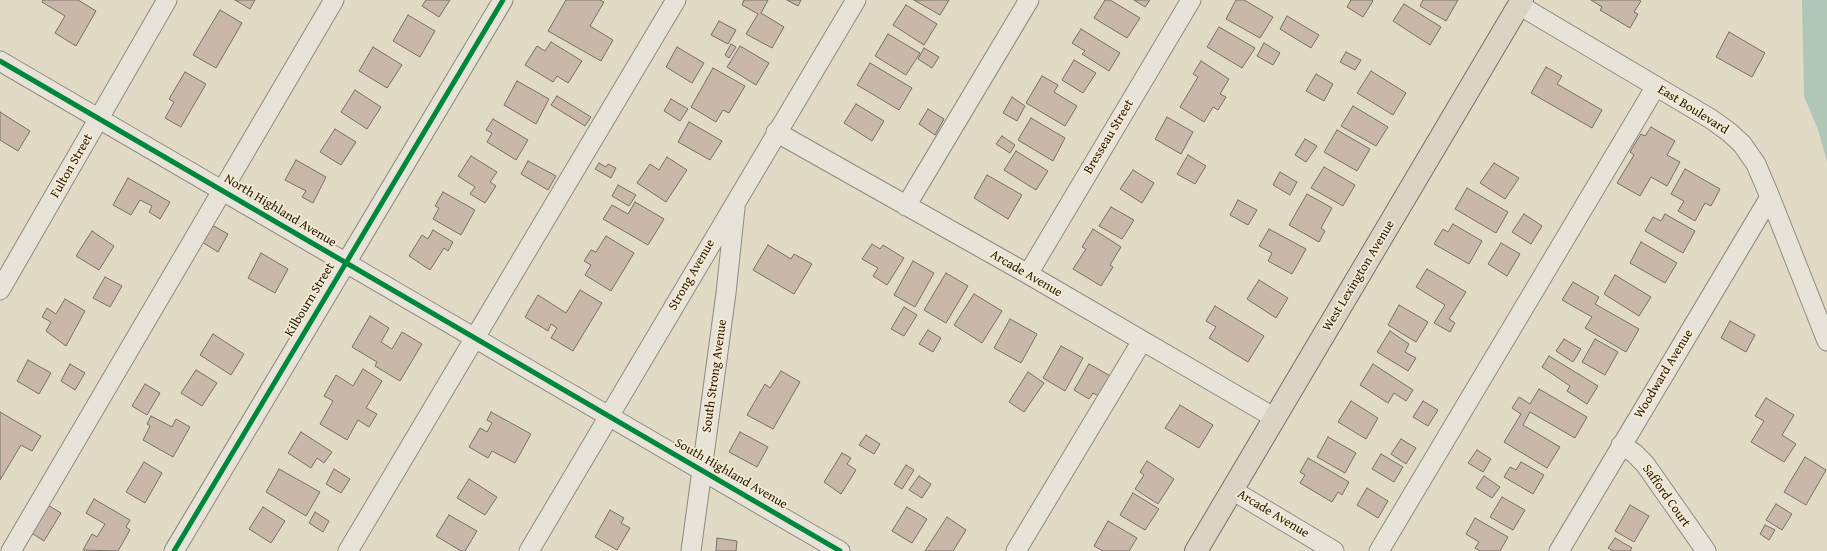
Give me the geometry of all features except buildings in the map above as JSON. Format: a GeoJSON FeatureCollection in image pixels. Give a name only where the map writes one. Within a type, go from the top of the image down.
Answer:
{"type":"FeatureCollection","features":[{"type":"Feature","properties":{"kind":"main road","name":"West Lexington Avenue"},"geometry":{"type":"LineString","coordinates":[[1196,551],[1520,2]]}},
{"type":"Feature","properties":{"kind":"street","name":"Fulton Street"},"geometry":{"type":"LineString","coordinates":[[0,290],[167,0]]}},
{"type":"Feature","properties":{"kind":"street"},"geometry":{"type":"LineString","coordinates":[[11,551],[334,0]]}},
{"type":"Feature","properties":{"kind":"street","name":"Kilbourn Street"},"geometry":{"type":"LineString","coordinates":[[174,551],[503,0]]}},
{"type":"Feature","properties":{"kind":"street"},"geometry":{"type":"LineString","coordinates":[[348,551],[676,0]]}},
{"type":"Feature","properties":{"kind":"street","name":"Strong Avenue"},"geometry":{"type":"LineString","coordinates":[[530,551],[776,132],[856,0]]}},
{"type":"Feature","properties":{"kind":"street"},"geometry":{"type":"LineString","coordinates":[[906,206],[1029,0]]}},
{"type":"Feature","properties":{"kind":"street","name":"Bresseau Street"},"geometry":{"type":"LineString","coordinates":[[1028,274],[1191,0]]}},
{"type":"Feature","properties":{"kind":"street","name":"East Boulevard"},"geometry":{"type":"LineString","coordinates":[[1520,2],[1711,119],[1729,132],[1744,147],[1756,164],[1827,341]]}},
{"type":"Feature","properties":{"kind":"street","name":"North Highland Avenue"},"geometry":{"type":"LineString","coordinates":[[0,61],[610,417]]}},
{"type":"Feature","properties":{"kind":"street"},"geometry":{"type":"LineString","coordinates":[[1379,551],[1656,86]]}},
{"type":"Feature","properties":{"kind":"street","name":"Arcade Avenue"},"geometry":{"type":"LineString","coordinates":[[776,132],[1028,274],[1275,418]]}},
{"type":"Feature","properties":{"kind":"street","name":"Woodward Avenue"},"geometry":{"type":"LineString","coordinates":[[1559,551],[1770,197]]}},
{"type":"Feature","properties":{"kind":"street","name":"South Strong Avenue"},"geometry":{"type":"LineString","coordinates":[[691,551],[726,293],[736,200]]}},
{"type":"Feature","properties":{"kind":"street"},"geometry":{"type":"LineString","coordinates":[[1016,551],[1142,341]]}},
{"type":"Feature","properties":{"kind":"street","name":"South Highland Avenue"},"geometry":{"type":"LineString","coordinates":[[610,417],[840,551]]}},
{"type":"Feature","properties":{"kind":"street","name":"Safford Court"},"geometry":{"type":"LineString","coordinates":[[1621,445],[1634,453],[1645,464],[1706,551]]}},
{"type":"Feature","properties":{"kind":"street","name":"Arcade Avenue"},"geometry":{"type":"LineString","coordinates":[[1232,490],[1334,551]]}},
{"type":"Feature","properties":{"kind":"shaded area"},"geometry":{"type":"Polygon","coordinates":[[[1802,0],[1827,0],[1827,161],[1818,130],[1804,96],[1802,0]]]}},
{"type":"Feature","properties":{"kind":"cycle path"},"geometry":{"type":"LineString","coordinates":[[174,551],[503,0]]}},
{"type":"Feature","properties":{"kind":"cycle path"},"geometry":{"type":"LineString","coordinates":[[0,61],[840,551]]}}]}
